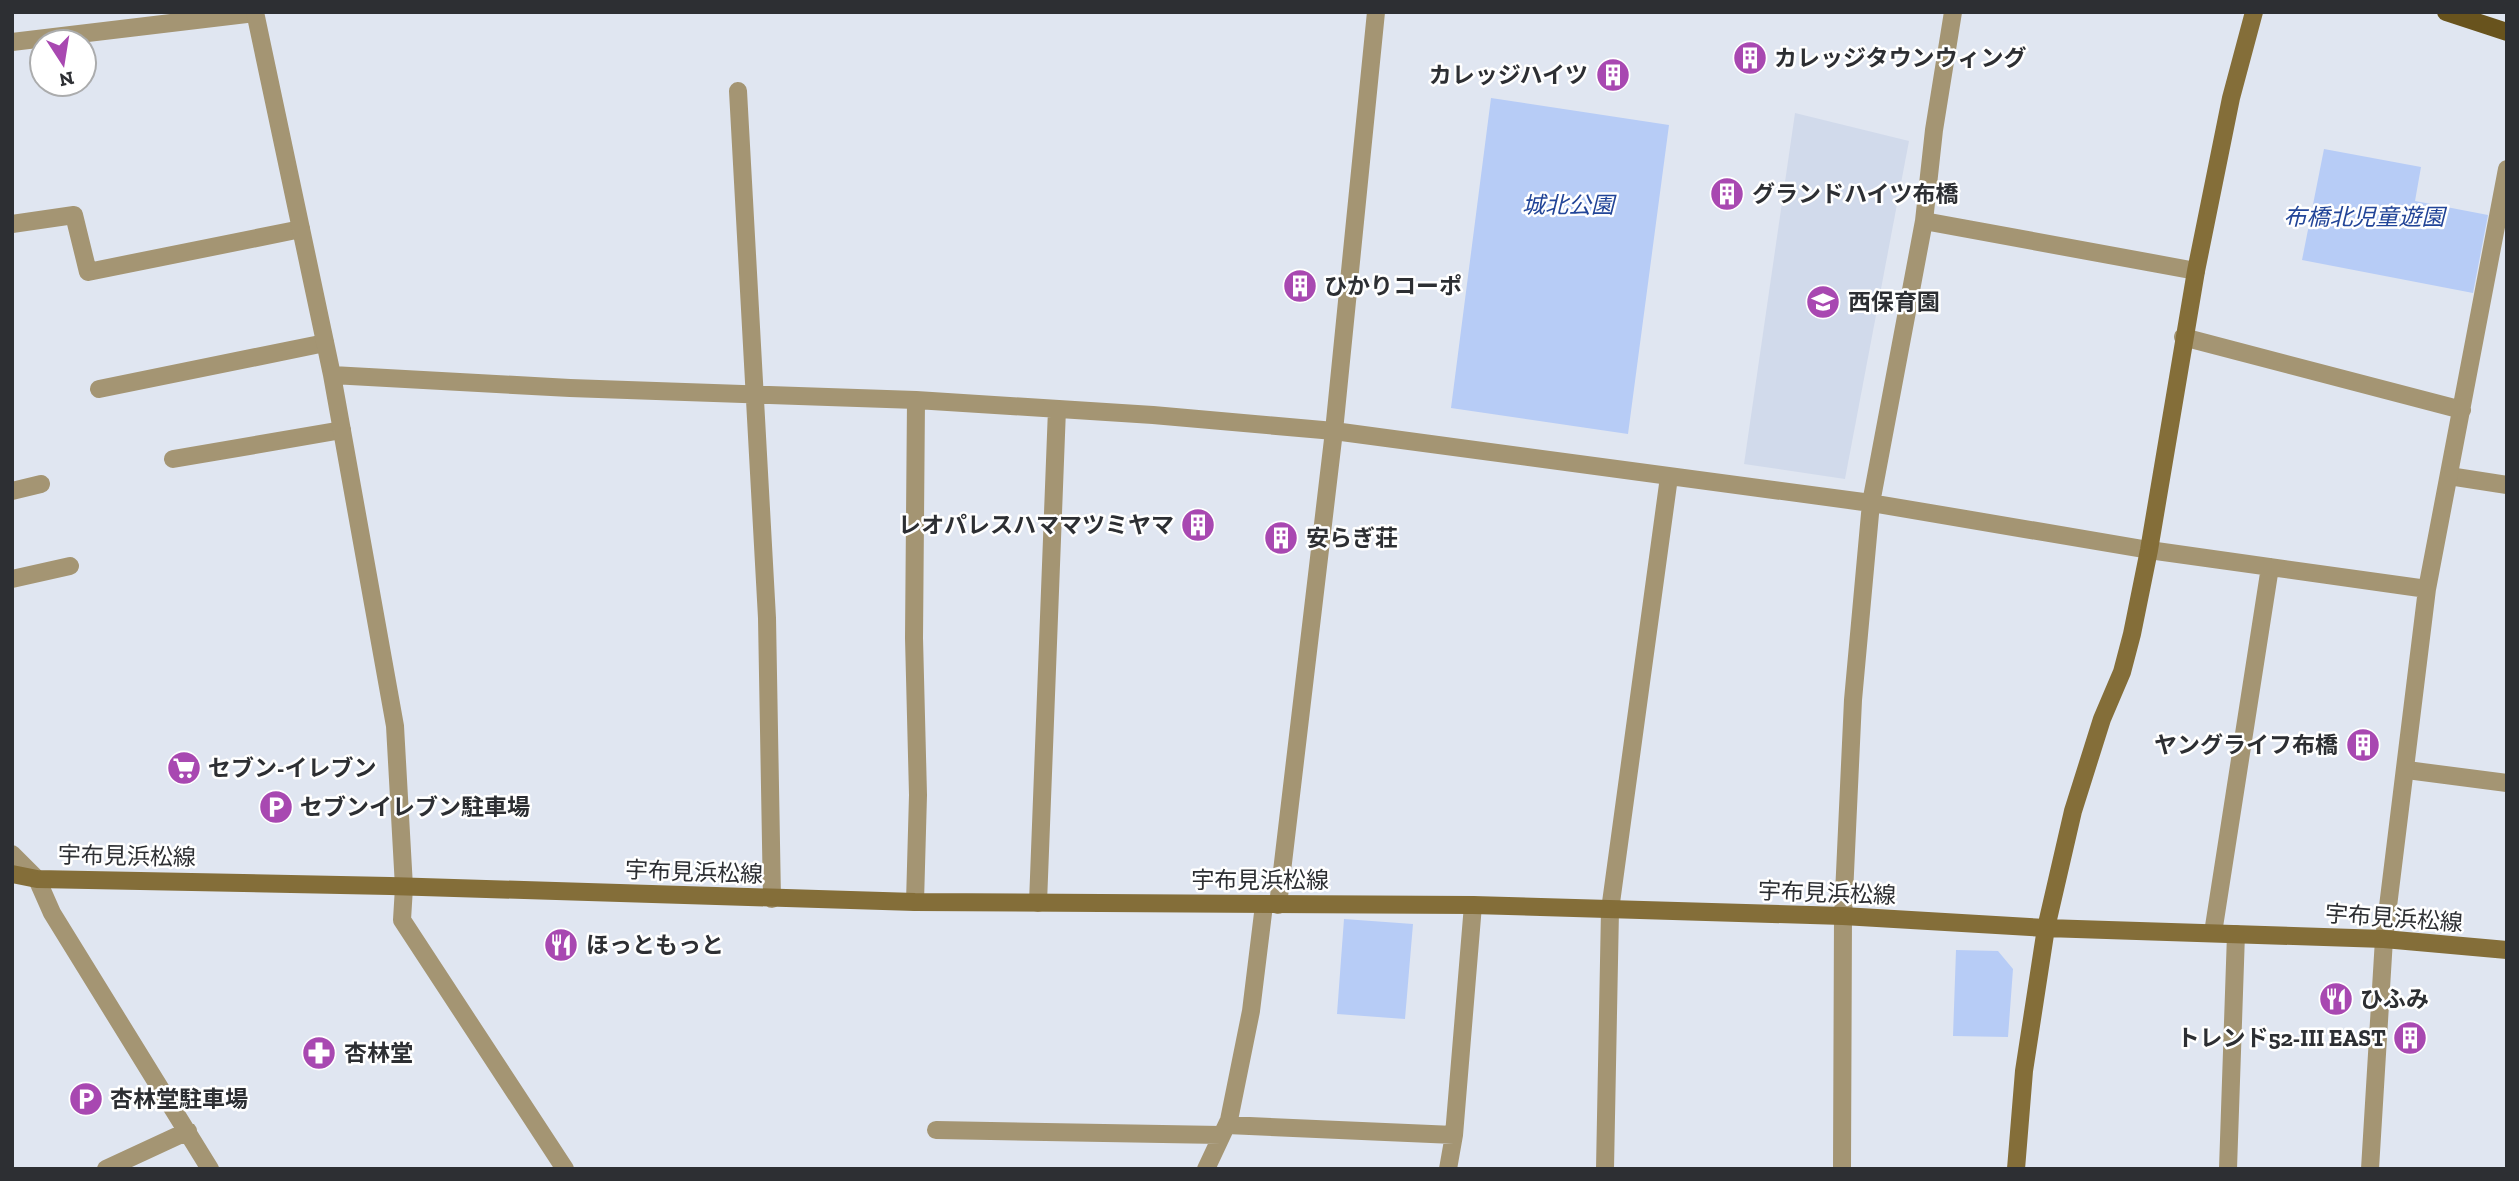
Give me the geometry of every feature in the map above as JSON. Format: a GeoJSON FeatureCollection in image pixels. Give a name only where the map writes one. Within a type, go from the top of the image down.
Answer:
{"type":"FeatureCollection","features":[{"type":"Feature","properties":{"kind":"main road"},"geometry":{"type":"LineString","coordinates":[[2016,1169],[2024,1071],[2046,928],[2073,810],[2102,719],[2122,673],[2149,551],[2196,271],[2231,98],[2254,12]]}},
{"type":"Feature","properties":{"kind":"main road"},"geometry":{"type":"LineString","coordinates":[[2446,12],[2507,32]]}},
{"type":"Feature","properties":{"kind":"main road","name":"宇布見浜松線"},"geometry":{"type":"LineString","coordinates":[[12,874],[37,878],[772,900],[1473,905],[1843,916],[2046,928],[2384,940],[2507,950]]}},
{"type":"Feature","properties":{"kind":"street"},"geometry":{"type":"LineString","coordinates":[[1206,1169],[1229,1120],[1271,905],[1335,431],[1376,12]]}},
{"type":"Feature","properties":{"kind":"street"},"geometry":{"type":"LineString","coordinates":[[1842,1169],[1843,916],[1853,700],[1871,503],[1924,221],[1934,130],[1953,12]]}},
{"type":"Feature","properties":{"kind":"street"},"geometry":{"type":"LineString","coordinates":[[12,42],[255,13],[332,375],[395,726],[404,887],[402,920],[565,1169]]}},
{"type":"Feature","properties":{"kind":"street"},"geometry":{"type":"LineString","coordinates":[[738,91],[767,618],[772,900]]}},
{"type":"Feature","properties":{"kind":"street"},"geometry":{"type":"LineString","coordinates":[[2370,1169],[2384,940],[2407,770],[2427,589],[2507,169]]}},
{"type":"Feature","properties":{"kind":"street"},"geometry":{"type":"LineString","coordinates":[[12,224],[74,215],[88,272],[301,229]]}},
{"type":"Feature","properties":{"kind":"street"},"geometry":{"type":"LineString","coordinates":[[1924,221],[2196,271]]}},
{"type":"Feature","properties":{"kind":"street"},"geometry":{"type":"LineString","coordinates":[[2183,337],[2462,410]]}},
{"type":"Feature","properties":{"kind":"street"},"geometry":{"type":"LineString","coordinates":[[99,389],[325,343]]}},
{"type":"Feature","properties":{"kind":"street"},"geometry":{"type":"LineString","coordinates":[[332,375],[916,400],[1335,431],[1871,503],[2149,551],[2427,589]]}},
{"type":"Feature","properties":{"kind":"street"},"geometry":{"type":"LineString","coordinates":[[915,902],[918,795],[914,638],[916,400]]}},
{"type":"Feature","properties":{"kind":"street"},"geometry":{"type":"LineString","coordinates":[[1038,903],[1057,409]]}},
{"type":"Feature","properties":{"kind":"street"},"geometry":{"type":"LineString","coordinates":[[173,459],[342,430]]}},
{"type":"Feature","properties":{"kind":"street"},"geometry":{"type":"LineString","coordinates":[[2449,476],[2507,485]]}},
{"type":"Feature","properties":{"kind":"street"},"geometry":{"type":"LineString","coordinates":[[1605,1169],[1610,910],[1669,477]]}},
{"type":"Feature","properties":{"kind":"street"},"geometry":{"type":"LineString","coordinates":[[12,491],[41,484]]}},
{"type":"Feature","properties":{"kind":"street"},"geometry":{"type":"LineString","coordinates":[[12,579],[70,566]]}},
{"type":"Feature","properties":{"kind":"street"},"geometry":{"type":"LineString","coordinates":[[2213,933],[2270,568]]}},
{"type":"Feature","properties":{"kind":"street"},"geometry":{"type":"LineString","coordinates":[[2407,770],[2507,783]]}},
{"type":"Feature","properties":{"kind":"street"},"geometry":{"type":"LineString","coordinates":[[12,854],[37,878],[52,913],[210,1169]]}},
{"type":"Feature","properties":{"kind":"street"},"geometry":{"type":"LineString","coordinates":[[1448,1169],[1454,1135],[1473,905]]}},
{"type":"Feature","properties":{"kind":"street"},"geometry":{"type":"LineString","coordinates":[[2228,1169],[2236,933]]}},
{"type":"Feature","properties":{"kind":"street"},"geometry":{"type":"LineString","coordinates":[[936,1130],[1224,1130],[1454,1135]]}},
{"type":"Feature","properties":{"kind":"street"},"geometry":{"type":"LineString","coordinates":[[106,1169],[187,1131]]}},
{"type":"Feature","properties":{"kind":"shaded area","name":"西保育園"},"geometry":{"type":"Polygon","coordinates":[[[1795,113],[1909,141],[1845,479],[1744,464],[1795,113]]]}},
{"type":"Feature","properties":{"kind":"green space","name":"城北公園"},"geometry":{"type":"Polygon","coordinates":[[[1491,98],[1669,125],[1628,434],[1451,408],[1491,98]]]}},
{"type":"Feature","properties":{"kind":"green space","name":"布橋北児童遊園"},"geometry":{"type":"Polygon","coordinates":[[[2324,149],[2421,167],[2415,201],[2488,215],[2473,293],[2302,260],[2324,149]]]}},
{"type":"Feature","properties":{"kind":"green space"},"geometry":{"type":"Polygon","coordinates":[[[1344,919],[1413,924],[1405,1019],[1337,1014],[1344,919]]]}},
{"type":"Feature","properties":{"kind":"green space"},"geometry":{"type":"Polygon","coordinates":[[[1956,950],[1998,951],[2013,969],[2008,1037],[1953,1036],[1956,950]]]}},
{"type":"Feature","properties":{"kind":"place","name":"カレッジタウンウィング"},"geometry":{"type":"Point","coordinates":[1750,58]}},
{"type":"Feature","properties":{"kind":"place","name":"カレッジハイツ"},"geometry":{"type":"Point","coordinates":[1613,75]}},
{"type":"Feature","properties":{"kind":"place","name":"グランドハイツ布橋"},"geometry":{"type":"Point","coordinates":[1727,194]}},
{"type":"Feature","properties":{"kind":"place","name":"ひかりコーポ"},"geometry":{"type":"Point","coordinates":[1300,286]}},
{"type":"Feature","properties":{"kind":"place","name":"西保育園"},"geometry":{"type":"Point","coordinates":[1823,302]}},
{"type":"Feature","properties":{"kind":"place","name":"レオパレスハママツミヤマ"},"geometry":{"type":"Point","coordinates":[1198,525]}},
{"type":"Feature","properties":{"kind":"place","name":"安らぎ荘"},"geometry":{"type":"Point","coordinates":[1281,538]}},
{"type":"Feature","properties":{"kind":"place","name":"ヤングライフ布橋"},"geometry":{"type":"Point","coordinates":[2363,745]}},
{"type":"Feature","properties":{"kind":"place","name":"セブン-イレブン"},"geometry":{"type":"Point","coordinates":[184,768]}},
{"type":"Feature","properties":{"kind":"place","name":"セブンイレブン駐車場"},"geometry":{"type":"Point","coordinates":[276,807]}},
{"type":"Feature","properties":{"kind":"place","name":"ほっともっと"},"geometry":{"type":"Point","coordinates":[561,945]}},
{"type":"Feature","properties":{"kind":"place","name":"ひふみ"},"geometry":{"type":"Point","coordinates":[2336,999]}},
{"type":"Feature","properties":{"kind":"place","name":"トレンド52-III EAST"},"geometry":{"type":"Point","coordinates":[2410,1038]}},
{"type":"Feature","properties":{"kind":"place","name":"杏林堂"},"geometry":{"type":"Point","coordinates":[319,1053]}},
{"type":"Feature","properties":{"kind":"place","name":"杏林堂駐車場"},"geometry":{"type":"Point","coordinates":[86,1099]}}]}
